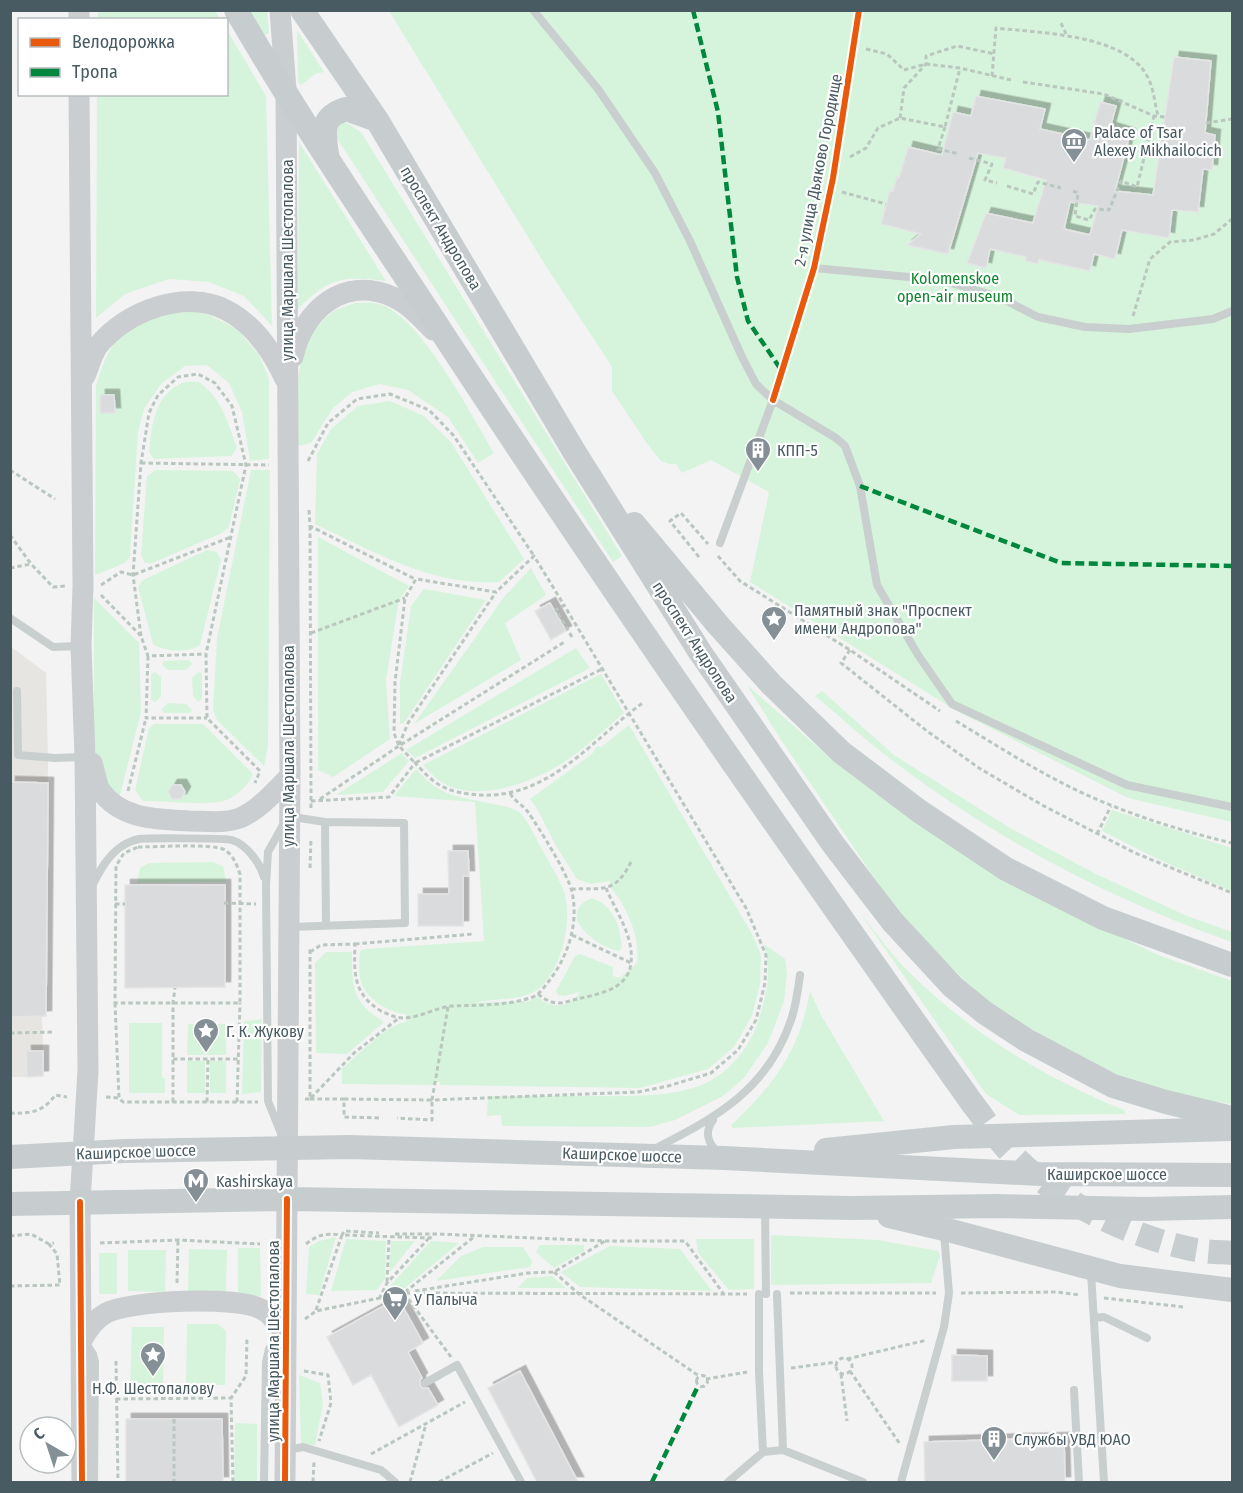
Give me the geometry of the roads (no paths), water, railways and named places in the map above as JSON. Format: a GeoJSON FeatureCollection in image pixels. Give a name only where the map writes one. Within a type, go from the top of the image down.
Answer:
{"type":"FeatureCollection","features":[{"type":"Feature","properties":{"kind":"main road"},"geometry":{"type":"LineString","coordinates":[[237,10],[285,90],[540,480],[785,838],[972,1102]]}},
{"type":"Feature","properties":{"kind":"main road","name":"улица Маршала Шестопалова"},"geometry":{"type":"LineString","coordinates":[[280,10],[285,90],[290,776],[285,1482]]}},
{"type":"Feature","properties":{"kind":"main road","name":"проспект Андропова"},"geometry":{"type":"LineString","coordinates":[[302,10],[377,120],[575,453],[700,651],[833,844],[892,921],[953,987],[985,1013],[1026,1041],[1113,1086],[1166,1102],[1233,1118]]}},
{"type":"Feature","properties":{"kind":"main road"},"geometry":{"type":"LineString","coordinates":[[79,96],[82,385],[81,646],[85,757],[88,1079],[80,1202],[82,1482]]}},
{"type":"Feature","properties":{"kind":"main road"},"geometry":{"type":"LineString","coordinates":[[327,155],[324,128],[328,118],[346,109],[377,120]]}},
{"type":"Feature","properties":{"kind":"main road"},"geometry":{"type":"LineString","coordinates":[[288,384],[297,340],[306,324],[322,306],[335,296],[354,291],[372,291],[393,297],[413,310],[456,354]]}},
{"type":"Feature","properties":{"kind":"main road"},"geometry":{"type":"LineString","coordinates":[[82,385],[96,348],[116,327],[152,307],[180,301],[212,303],[244,321],[260,337],[276,359],[288,384]]}},
{"type":"Feature","properties":{"kind":"main road"},"geometry":{"type":"LineString","coordinates":[[575,453],[719,626],[771,684],[841,752],[919,811],[1006,869],[1103,918],[1233,965]]}},
{"type":"Feature","properties":{"kind":"main road"},"geometry":{"type":"LineString","coordinates":[[84,735],[100,789],[124,812],[146,818],[208,822],[232,820],[255,808],[290,776]]}},
{"type":"Feature","properties":{"kind":"main road"},"geometry":{"type":"LineString","coordinates":[[728,1158],[954,1137],[1233,1129]]}},
{"type":"Feature","properties":{"kind":"main road","name":"Каширское шоссе"},"geometry":{"type":"LineString","coordinates":[[10,1157],[83,1153],[349,1147],[728,1158],[1040,1174],[1233,1175]]}},
{"type":"Feature","properties":{"kind":"main road","name":"Каширское шоссе"},"geometry":{"type":"LineString","coordinates":[[10,1204],[287,1199],[852,1208],[1233,1207]]}},
{"type":"Feature","properties":{"kind":"main road"},"geometry":{"type":"LineString","coordinates":[[852,1208],[944,1229],[1120,1276],[1233,1290]]}},
{"type":"Feature","properties":{"kind":"main road"},"geometry":{"type":"LineString","coordinates":[[82,1340],[94,1323],[109,1311],[135,1304],[177,1302],[208,1302],[259,1307],[269,1314],[286,1335]]}},
{"type":"Feature","properties":{"kind":"lane"},"geometry":{"type":"LineString","coordinates":[[533,10],[598,88],[655,173],[690,241],[756,384],[773,400],[836,438],[845,446],[860,486],[877,585],[918,655],[952,704],[1127,785],[1233,807]]}},
{"type":"Feature","properties":{"kind":"lane","name":"2-я улица Дьяково Городище"},"geometry":{"type":"LineString","coordinates":[[720,543],[773,400],[814,268],[833,178],[859,10]]}},
{"type":"Feature","properties":{"kind":"lane"},"geometry":{"type":"LineString","coordinates":[[814,268],[941,280],[999,297],[1038,317],[1085,327],[1129,329],[1213,319],[1233,311]]}},
{"type":"Feature","properties":{"kind":"lane"},"geometry":{"type":"LineString","coordinates":[[10,618],[53,647],[81,646]]}},
{"type":"Feature","properties":{"kind":"lane"},"geometry":{"type":"LineString","coordinates":[[17,691],[18,754],[55,758],[85,757]]}},
{"type":"Feature","properties":{"kind":"lane"},"geometry":{"type":"LineString","coordinates":[[287,1147],[268,1101],[266,885],[268,852],[288,816],[325,822],[404,823],[405,923],[288,927]]}},
{"type":"Feature","properties":{"kind":"lane"},"geometry":{"type":"LineString","coordinates":[[325,822],[326,925]]}},
{"type":"Feature","properties":{"kind":"lane"},"geometry":{"type":"LineString","coordinates":[[87,902],[99,872],[115,851],[140,839],[232,840],[254,857],[262,869],[266,885]]}},
{"type":"Feature","properties":{"kind":"lane"},"geometry":{"type":"LineString","coordinates":[[642,1155],[718,1114],[752,1087],[775,1056],[792,1018],[800,975]]}},
{"type":"Feature","properties":{"kind":"lane"},"geometry":{"type":"LineString","coordinates":[[718,1114],[708,1126],[707,1135],[714,1149],[728,1158]]}},
{"type":"Feature","properties":{"kind":"lane"},"geometry":{"type":"LineString","coordinates":[[763,1452],[759,1371],[765,1207]]}},
{"type":"Feature","properties":{"kind":"lane"},"geometry":{"type":"LineString","coordinates":[[901,1482],[942,1336],[949,1293],[944,1229]]}},
{"type":"Feature","properties":{"kind":"lane"},"geometry":{"type":"LineString","coordinates":[[1090,1268],[1094,1297],[1104,1482]]}},
{"type":"Feature","properties":{"kind":"lane"},"geometry":{"type":"LineString","coordinates":[[777,1294],[783,1450]]}},
{"type":"Feature","properties":{"kind":"lane"},"geometry":{"type":"LineString","coordinates":[[1094,1318],[1104,1317],[1147,1338]]}},
{"type":"Feature","properties":{"kind":"lane"},"geometry":{"type":"LineString","coordinates":[[264,1482],[266,1362],[269,1349],[286,1335]]}},
{"type":"Feature","properties":{"kind":"lane"},"geometry":{"type":"LineString","coordinates":[[82,1340],[93,1354],[95,1362],[94,1482]]}},
{"type":"Feature","properties":{"kind":"lane"},"geometry":{"type":"LineString","coordinates":[[425,1383],[457,1365],[521,1482]]}},
{"type":"Feature","properties":{"kind":"lane"},"geometry":{"type":"LineString","coordinates":[[1074,1390],[1079,1482]]}},
{"type":"Feature","properties":{"kind":"lane"},"geometry":{"type":"LineString","coordinates":[[285,1450],[303,1447],[381,1470],[395,1482]]}},
{"type":"Feature","properties":{"kind":"lane"},"geometry":{"type":"LineString","coordinates":[[728,1482],[763,1452],[783,1450],[862,1482]]}},
{"type":"Feature","properties":{"kind":"tunnel"},"geometry":{"type":"LineString","coordinates":[[972,1103],[1008,1150],[1027,1169],[1092,1213],[1116,1225],[1166,1243],[1191,1249],[1232,1253]]}},
{"type":"Feature","properties":{"kind":"place","name":"Palace of Tsar Alexey Mikhailocich"},"geometry":{"type":"Point","coordinates":[1074,164]}},
{"type":"Feature","properties":{"kind":"place","name":"КПП-5"},"geometry":{"type":"Point","coordinates":[758,473]}},
{"type":"Feature","properties":{"kind":"place","name":"Памятный знак \"Проспект имени Андропова\""},"geometry":{"type":"Point","coordinates":[774,642]}},
{"type":"Feature","properties":{"kind":"place","name":"Г. К. Жукову"},"geometry":{"type":"Point","coordinates":[206,1054]}},
{"type":"Feature","properties":{"kind":"place","name":"Kashirskaya"},"geometry":{"type":"Point","coordinates":[196,1204]}},
{"type":"Feature","properties":{"kind":"place","name":"У Палыча"},"geometry":{"type":"Point","coordinates":[395,1322]}},
{"type":"Feature","properties":{"kind":"place","name":"Н.Ф. Шестопалову"},"geometry":{"type":"Point","coordinates":[153,1378]}},
{"type":"Feature","properties":{"kind":"place","name":"Службы УВД ЮАО"},"geometry":{"type":"Point","coordinates":[994,1462]}},
{"type":"Feature","properties":{"kind":"park label","name":"Kolomenskoe open-air museum"},"geometry":{"type":"Point","coordinates":[955,287]}}]}
